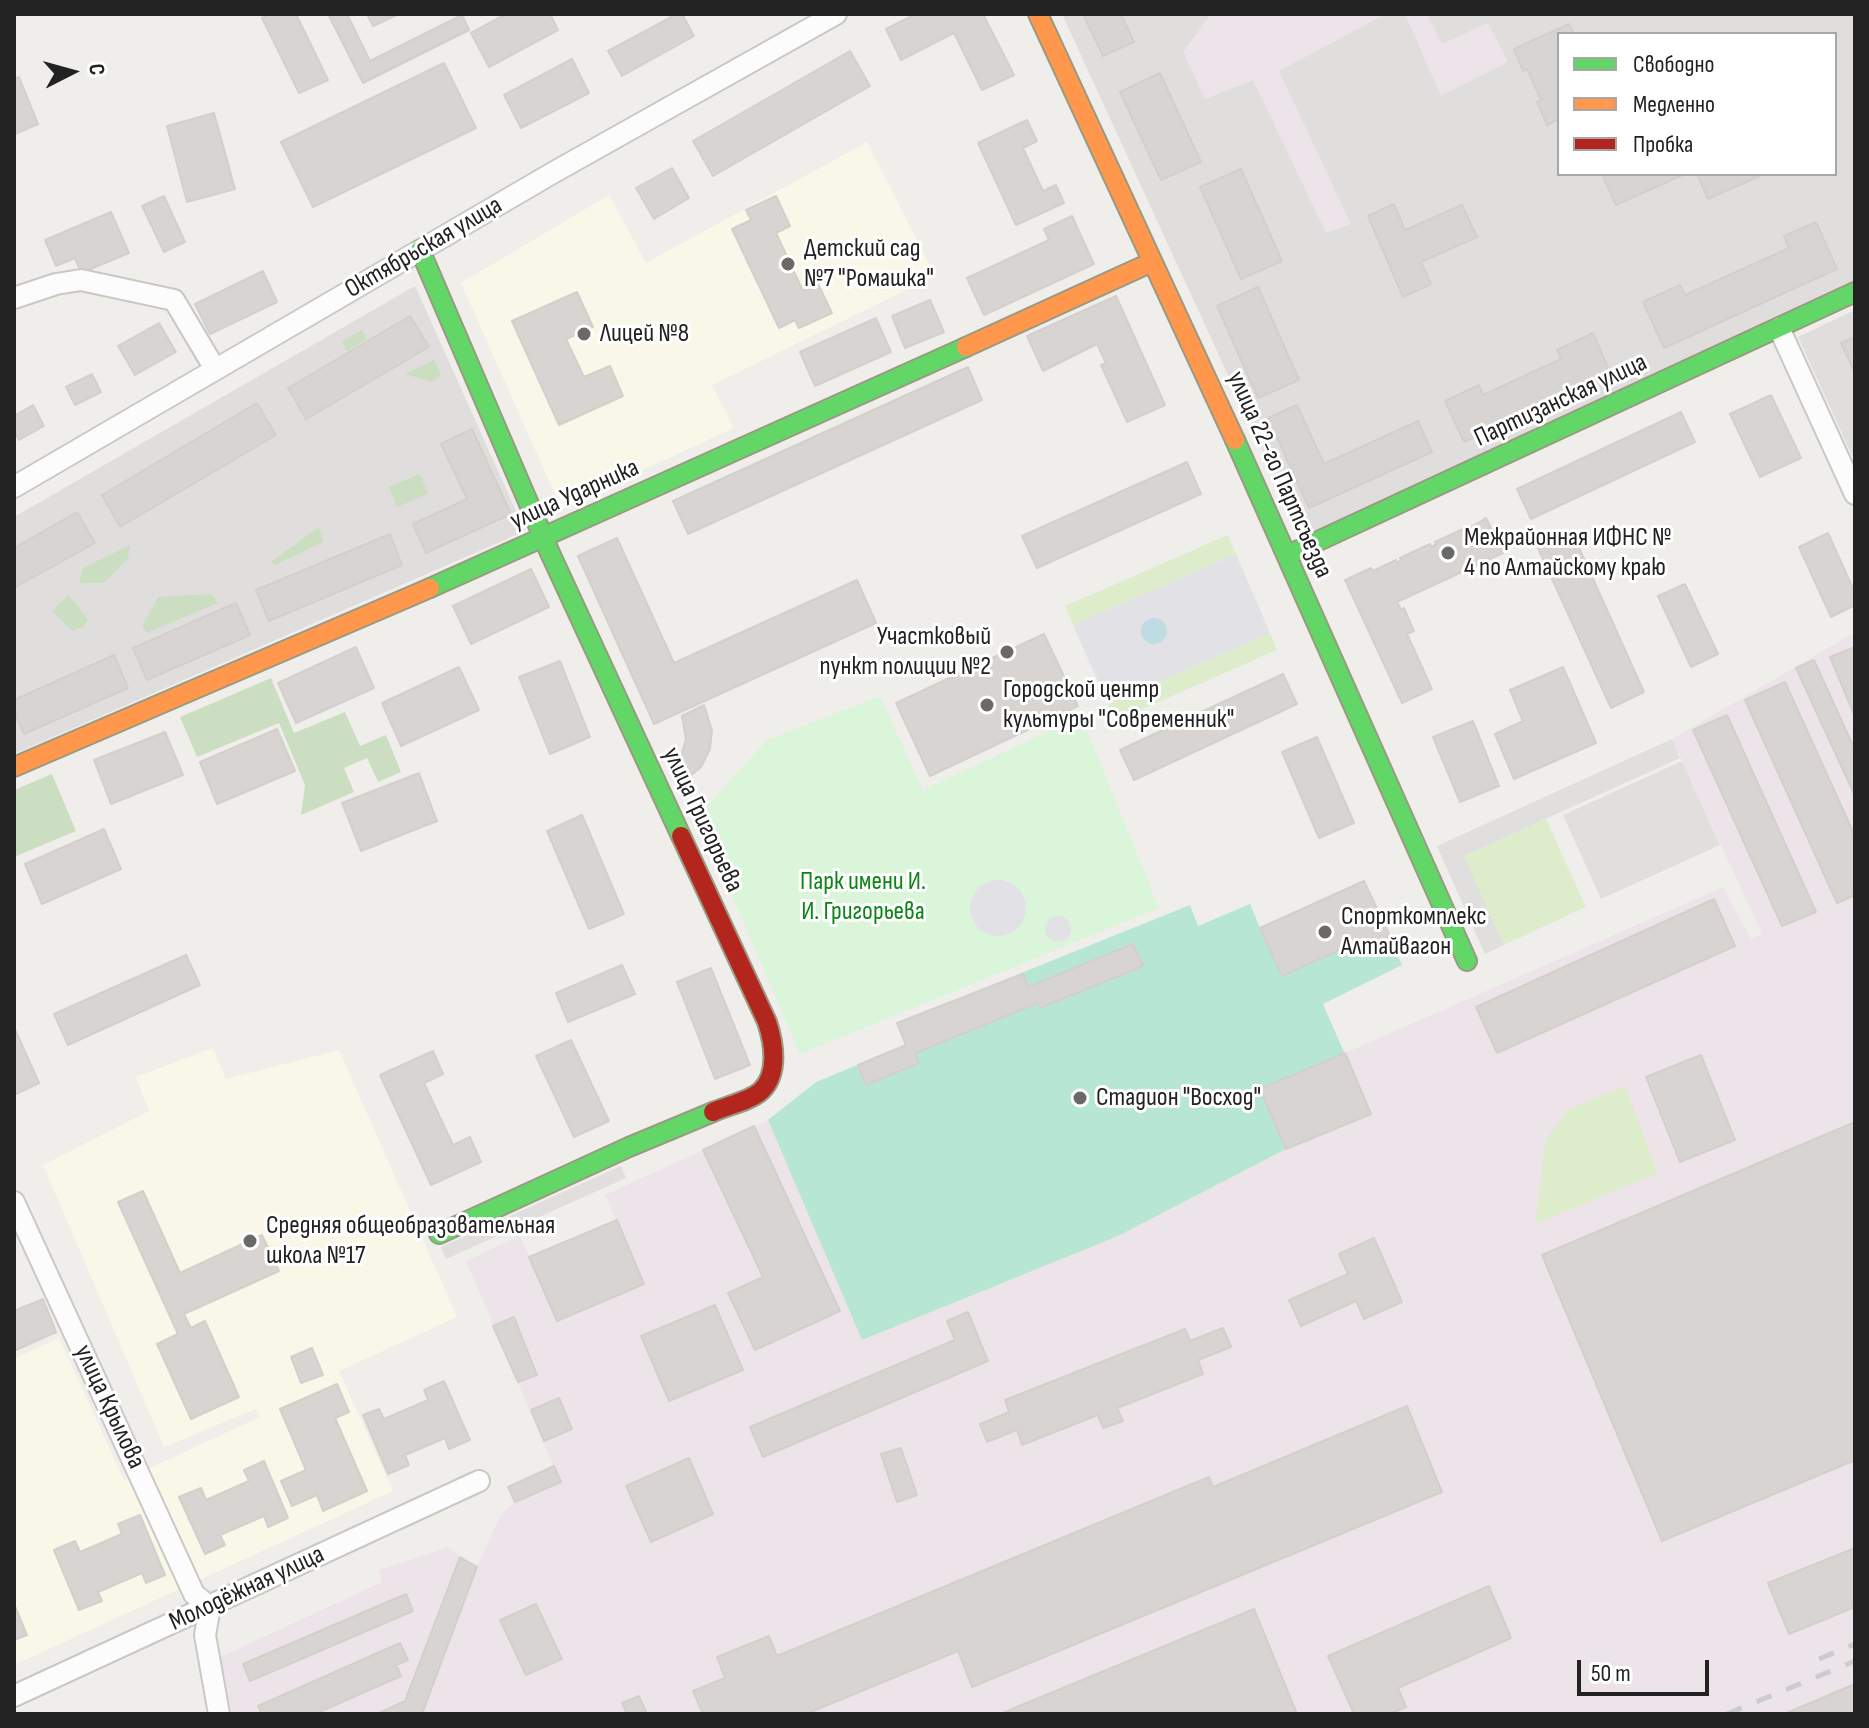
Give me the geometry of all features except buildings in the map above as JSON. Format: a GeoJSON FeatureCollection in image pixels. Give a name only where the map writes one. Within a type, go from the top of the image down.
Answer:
{"type":"FeatureCollection","features":[{"type":"Feature","properties":{"kind":"street","name":"Октябрьская улица"},"geometry":{"type":"LineString","coordinates":[[14,487],[420,250],[836,14]]}},
{"type":"Feature","properties":{"kind":"street","name":"улица 22-го Партсъезда"},"geometry":{"type":"LineString","coordinates":[[1038,14],[1288,555],[1467,961]]}},
{"type":"Feature","properties":{"kind":"street","name":"улица Григорьева"},"geometry":{"type":"LineString","coordinates":[[420,250],[545,538],[767,1022],[773,1036],[775,1059],[769,1081],[760,1092],[629,1147],[439,1234]]}},
{"type":"Feature","properties":{"kind":"street","name":"улица Ударника"},"geometry":{"type":"LineString","coordinates":[[14,767],[545,538],[1152,262]]}},
{"type":"Feature","properties":{"kind":"street"},"geometry":{"type":"LineString","coordinates":[[14,298],[56,284],[81,280],[174,300],[215,369]]}},
{"type":"Feature","properties":{"kind":"street","name":"Партизанская улица"},"geometry":{"type":"LineString","coordinates":[[1288,555],[1855,292]]}},
{"type":"Feature","properties":{"kind":"street"},"geometry":{"type":"LineString","coordinates":[[1779,328],[1855,494]]}},
{"type":"Feature","properties":{"kind":"street","name":"улица Крылова"},"geometry":{"type":"LineString","coordinates":[[14,1202],[194,1594],[210,1607]]}},
{"type":"Feature","properties":{"kind":"street","name":"Молодёжная улица"},"geometry":{"type":"LineString","coordinates":[[14,1696],[479,1481]]}},
{"type":"Feature","properties":{"kind":"street"},"geometry":{"type":"LineString","coordinates":[[210,1607],[205,1635],[219,1714]]}},
{"type":"Feature","properties":{"kind":"shaded area"},"geometry":{"type":"Polygon","coordinates":[[[1062,14],[1855,14],[1855,282],[1302,536],[1062,14]]]}},
{"type":"Feature","properties":{"kind":"shaded area"},"geometry":{"type":"Polygon","coordinates":[[[1211,14],[1386,14],[1279,71],[1351,224],[1326,233],[1253,80],[1205,99],[1183,52],[1211,14]]]}},
{"type":"Feature","properties":{"kind":"shaded area"},"geometry":{"type":"Polygon","coordinates":[[[1405,14],[1427,14],[1442,44],[1488,23],[1508,62],[1441,96],[1405,14]]]}},
{"type":"Feature","properties":{"kind":"shaded area"},"geometry":{"type":"Polygon","coordinates":[[[867,142],[935,276],[712,385],[734,428],[561,508],[461,283],[609,195],[646,263],[867,142]]]}},
{"type":"Feature","properties":{"kind":"shaded area"},"geometry":{"type":"Polygon","coordinates":[[[415,286],[525,531],[14,754],[14,517],[415,286]]]}},
{"type":"Feature","properties":{"kind":"shaded area"},"geometry":{"type":"Polygon","coordinates":[[[1855,310],[1855,462],[1798,337],[1855,310]]]}},
{"type":"Feature","properties":{"kind":"shaded area"},"geometry":{"type":"Polygon","coordinates":[[[1236,554],[1270,633],[1108,704],[1073,625],[1236,554]]]}},
{"type":"Feature","properties":{"kind":"shaded area"},"geometry":{"type":"Polygon","coordinates":[[[1855,632],[1855,1714],[232,1714],[218,1658],[382,1582],[379,1570],[448,1547],[477,1566],[501,1515],[515,1502],[560,1482],[466,1261],[519,1236],[530,1257],[616,1220],[605,1195],[768,1120],[863,1339],[1118,1236],[1286,1149],[1370,1114],[1345,1053],[1723,887],[1751,939],[1762,934],[1672,739],[1855,632]]]}},
{"type":"Feature","properties":{"kind":"shaded area"},"geometry":{"type":"Polygon","coordinates":[[[1672,739],[1680,758],[1464,856],[1504,945],[1485,954],[1437,846],[1672,739]]]}},
{"type":"Feature","properties":{"kind":"shaded area"},"geometry":{"type":"Polygon","coordinates":[[[1682,761],[1720,845],[1601,899],[1563,815],[1682,761]]]}},
{"type":"Feature","properties":{"kind":"shaded area"},"geometry":{"type":"Polygon","coordinates":[[[998,880],[1018,888],[1026,908],[1018,928],[998,936],[978,928],[970,908],[978,888],[998,880]]]}},
{"type":"Feature","properties":{"kind":"shaded area"},"geometry":{"type":"Polygon","coordinates":[[[1058,916],[1067,920],[1071,929],[1067,938],[1058,942],[1049,938],[1045,929],[1049,920],[1058,916]]]}},
{"type":"Feature","properties":{"kind":"shaded area","name":"Средняя общеобразовательная школа №17"},"geometry":{"type":"Polygon","coordinates":[[[213,1048],[226,1079],[339,1050],[457,1317],[339,1371],[393,1491],[14,1665],[14,1359],[59,1338],[124,1480],[260,1417],[256,1409],[164,1447],[43,1165],[149,1111],[136,1077],[213,1048]]]}},
{"type":"Feature","properties":{"kind":"shaded area"},"geometry":{"type":"Polygon","coordinates":[[[621,1166],[626,1178],[446,1259],[441,1247],[621,1166]]]}},
{"type":"Feature","properties":{"kind":"green space"},"geometry":{"type":"Polygon","coordinates":[[[362,330],[367,339],[347,351],[342,341],[362,330]]]}},
{"type":"Feature","properties":{"kind":"green space"},"geometry":{"type":"Polygon","coordinates":[[[434,360],[441,376],[432,382],[405,374],[434,360]]]}},
{"type":"Feature","properties":{"kind":"green space"},"geometry":{"type":"Polygon","coordinates":[[[420,474],[428,494],[397,507],[389,487],[420,474]]]}},
{"type":"Feature","properties":{"kind":"green space"},"geometry":{"type":"Polygon","coordinates":[[[319,527],[323,542],[275,565],[272,561],[319,527]]]}},
{"type":"Feature","properties":{"kind":"green space"},"geometry":{"type":"Polygon","coordinates":[[[1228,535],[1236,554],[1073,625],[1065,606],[1228,535]]]}},
{"type":"Feature","properties":{"kind":"green space"},"geometry":{"type":"Polygon","coordinates":[[[130,545],[128,558],[104,583],[79,583],[83,568],[130,545]]]}},
{"type":"Feature","properties":{"kind":"green space"},"geometry":{"type":"Polygon","coordinates":[[[211,594],[218,603],[147,633],[142,627],[158,597],[211,594]]]}},
{"type":"Feature","properties":{"kind":"green space"},"geometry":{"type":"Polygon","coordinates":[[[68,595],[88,619],[84,627],[72,631],[52,611],[68,595]]]}},
{"type":"Feature","properties":{"kind":"green space"},"geometry":{"type":"Polygon","coordinates":[[[1270,633],[1277,650],[1115,721],[1108,704],[1270,633]]]}},
{"type":"Feature","properties":{"kind":"green space"},"geometry":{"type":"Polygon","coordinates":[[[271,678],[294,733],[345,712],[360,746],[386,735],[401,772],[378,782],[367,758],[344,768],[354,792],[301,815],[305,785],[279,723],[197,757],[180,717],[271,678]]]}},
{"type":"Feature","properties":{"kind":"green space","name":"Парк имени И. И. Григорьева"},"geometry":{"type":"Polygon","coordinates":[[[880,696],[923,790],[1081,716],[1159,908],[800,1054],[698,816],[767,740],[880,696]]]}},
{"type":"Feature","properties":{"kind":"green space"},"geometry":{"type":"Polygon","coordinates":[[[52,774],[76,831],[14,857],[14,790],[52,774]]]}},
{"type":"Feature","properties":{"kind":"green space"},"geometry":{"type":"Polygon","coordinates":[[[1546,819],[1586,907],[1504,945],[1464,856],[1546,819]]]}},
{"type":"Feature","properties":{"kind":"green space","name":"Стадион \"Восход\""},"geometry":{"type":"Polygon","coordinates":[[[1364,881],[1402,965],[1323,1004],[1371,1114],[1286,1149],[1118,1236],[862,1340],[768,1120],[816,1082],[906,1045],[897,1023],[1190,905],[1198,926],[1250,904],[1260,928],[1364,881]]]}},
{"type":"Feature","properties":{"kind":"green space"},"geometry":{"type":"Polygon","coordinates":[[[1625,1086],[1658,1173],[1535,1224],[1546,1139],[1569,1109],[1625,1086]]]}},
{"type":"Feature","properties":{"kind":"water"},"geometry":{"type":"Polygon","coordinates":[[[1154,618],[1163,622],[1167,631],[1163,640],[1154,644],[1145,640],[1141,631],[1145,622],[1154,618]]]}},
{"type":"Feature","properties":{"kind":"railway"},"geometry":{"type":"LineString","coordinates":[[1819,1659],[1855,1644]]}},
{"type":"Feature","properties":{"kind":"railway"},"geometry":{"type":"LineString","coordinates":[[1727,1714],[1855,1661]]}},
{"type":"Feature","properties":{"kind":"traffic: fast"},"geometry":{"type":"LineString","coordinates":[[420,250],[550,553],[681,836]]}},
{"type":"Feature","properties":{"kind":"traffic: fast"},"geometry":{"type":"LineString","coordinates":[[1288,555],[1855,292]]}},
{"type":"Feature","properties":{"kind":"traffic: fast"},"geometry":{"type":"LineString","coordinates":[[430,588],[966,347]]}},
{"type":"Feature","properties":{"kind":"traffic: fast"},"geometry":{"type":"LineString","coordinates":[[1235,440],[1467,961]]}},
{"type":"Feature","properties":{"kind":"traffic: fast"},"geometry":{"type":"LineString","coordinates":[[439,1234],[713,1112]]}},
{"type":"Feature","properties":{"kind":"traffic: slow"},"geometry":{"type":"LineString","coordinates":[[1038,14],[1235,440]]}},
{"type":"Feature","properties":{"kind":"traffic: slow"},"geometry":{"type":"LineString","coordinates":[[966,347],[1152,262]]}},
{"type":"Feature","properties":{"kind":"traffic: slow"},"geometry":{"type":"LineString","coordinates":[[14,767],[430,588]]}},
{"type":"Feature","properties":{"kind":"traffic: jam"},"geometry":{"type":"LineString","coordinates":[[681,836],[772,1039],[773,1067],[767,1084],[756,1095],[713,1112]]}},
{"type":"Feature","properties":{"kind":"place","name":"Детский сад №7 \"Ромашка\""},"geometry":{"type":"Point","coordinates":[788,264]}},
{"type":"Feature","properties":{"kind":"place","name":"Лицей №8"},"geometry":{"type":"Point","coordinates":[584,334]}},
{"type":"Feature","properties":{"kind":"place","name":"Межрайонная ИФНС № 4 по Алтайскому краю"},"geometry":{"type":"Point","coordinates":[1448,553]}},
{"type":"Feature","properties":{"kind":"place","name":"Участковый пункт полиции №2"},"geometry":{"type":"Point","coordinates":[1007,652]}},
{"type":"Feature","properties":{"kind":"place","name":"Городской центр культуры \"Современник\""},"geometry":{"type":"Point","coordinates":[987,705]}},
{"type":"Feature","properties":{"kind":"place","name":"Спорткомплекс Алтайвагон"},"geometry":{"type":"Point","coordinates":[1325,932]}},
{"type":"Feature","properties":{"kind":"place","name":"Стадион \"Восход\""},"geometry":{"type":"Point","coordinates":[1080,1098]}},
{"type":"Feature","properties":{"kind":"place","name":"Средняя общеобразовательная школа №17"},"geometry":{"type":"Point","coordinates":[250,1241]}}]}
